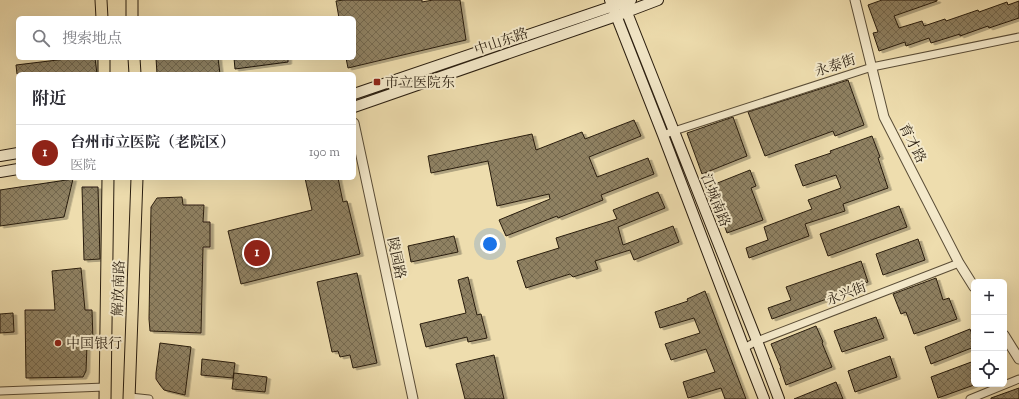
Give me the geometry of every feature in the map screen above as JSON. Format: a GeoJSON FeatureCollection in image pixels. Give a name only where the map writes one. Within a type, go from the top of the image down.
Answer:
{"type":"FeatureCollection","features":[{"type":"Feature","properties":{"kind":"main road"},"geometry":{"type":"LineString","coordinates":[[101,0],[102,16]]}},
{"type":"Feature","properties":{"kind":"main road"},"geometry":{"type":"LineString","coordinates":[[132,0],[132,16]]}},
{"type":"Feature","properties":{"kind":"main road","name":"中山东路"},"geometry":{"type":"LineString","coordinates":[[356,93],[613,8],[626,4],[658,0]]}},
{"type":"Feature","properties":{"kind":"main road","name":"江城南路"},"geometry":{"type":"LineString","coordinates":[[626,4],[779,399]]}},
{"type":"Feature","properties":{"kind":"main road","name":"中山东路"},"geometry":{"type":"LineString","coordinates":[[356,106],[613,8]]}},
{"type":"Feature","properties":{"kind":"main road","name":"江城南路"},"geometry":{"type":"LineString","coordinates":[[613,8],[764,399]]}},
{"type":"Feature","properties":{"kind":"main road"},"geometry":{"type":"LineString","coordinates":[[104,60],[104,72]]}},
{"type":"Feature","properties":{"kind":"main road"},"geometry":{"type":"LineString","coordinates":[[134,60],[135,72]]}},
{"type":"Feature","properties":{"kind":"main road"},"geometry":{"type":"LineString","coordinates":[[0,156],[16,153]]}},
{"type":"Feature","properties":{"kind":"main road"},"geometry":{"type":"LineString","coordinates":[[0,172],[16,169]]}},
{"type":"Feature","properties":{"kind":"main road","name":"解放南路"},"geometry":{"type":"LineString","coordinates":[[105,399],[108,180]]}},
{"type":"Feature","properties":{"kind":"main road","name":"解放南路"},"geometry":{"type":"LineString","coordinates":[[130,398],[137,180]]}},
{"type":"Feature","properties":{"kind":"street","name":"育才路"},"geometry":{"type":"LineString","coordinates":[[855,0],[884,117],[959,263],[971,282]]}},
{"type":"Feature","properties":{"kind":"street","name":"永泰街"},"geometry":{"type":"LineString","coordinates":[[663,135],[872,67],[1019,37]]}},
{"type":"Feature","properties":{"kind":"street","name":"陵园路"},"geometry":{"type":"LineString","coordinates":[[356,133],[413,399]]}},
{"type":"Feature","properties":{"kind":"street","name":"永兴街"},"geometry":{"type":"LineString","coordinates":[[744,348],[757,341],[959,263]]}},
{"type":"Feature","properties":{"kind":"street"},"geometry":{"type":"LineString","coordinates":[[1007,340],[1019,359]]}},
{"type":"Feature","properties":{"kind":"street"},"geometry":{"type":"LineString","coordinates":[[970,399],[1019,379]]}},
{"type":"Feature","properties":{"kind":"street"},"geometry":{"type":"LineString","coordinates":[[0,391],[105,387]]}},
{"type":"Feature","properties":{"kind":"street"},"geometry":{"type":"LineString","coordinates":[[130,398],[149,399]]}},
{"type":"Feature","properties":{"kind":"building"},"geometry":{"type":"Polygon","coordinates":[[[422,0],[422,2],[433,0],[460,0],[466,40],[348,68],[346,60],[356,60],[356,16],[339,16],[336,1],[422,0]]]}},
{"type":"Feature","properties":{"kind":"building"},"geometry":{"type":"Polygon","coordinates":[[[882,0],[937,0],[894,16],[899,28],[922,21],[924,26],[945,19],[946,21],[978,10],[979,12],[1007,2],[1008,5],[1019,1],[1019,18],[989,28],[988,26],[960,36],[960,34],[931,43],[929,38],[906,46],[905,42],[879,51],[873,33],[878,32],[868,5],[882,0]]]}},
{"type":"Feature","properties":{"kind":"building"},"geometry":{"type":"Polygon","coordinates":[[[57,60],[95,60],[97,72],[17,72],[16,65],[57,60]]]}},
{"type":"Feature","properties":{"kind":"building"},"geometry":{"type":"Polygon","coordinates":[[[156,60],[218,60],[220,72],[157,72],[156,60]]]}},
{"type":"Feature","properties":{"kind":"building"},"geometry":{"type":"Polygon","coordinates":[[[234,60],[288,60],[288,62],[235,69],[234,60]]]}},
{"type":"Feature","properties":{"kind":"building"},"geometry":{"type":"Polygon","coordinates":[[[848,80],[864,125],[835,136],[833,131],[765,156],[748,112],[848,80]]]}},
{"type":"Feature","properties":{"kind":"building"},"geometry":{"type":"Polygon","coordinates":[[[733,117],[747,156],[702,174],[687,133],[733,117]]]}},
{"type":"Feature","properties":{"kind":"building"},"geometry":{"type":"Polygon","coordinates":[[[634,120],[641,136],[589,157],[597,177],[648,158],[654,174],[601,195],[603,200],[558,218],[557,216],[506,236],[499,220],[550,199],[549,194],[497,206],[488,161],[431,173],[428,156],[532,134],[536,150],[582,132],[585,139],[634,120]]]}},
{"type":"Feature","properties":{"kind":"building"},"geometry":{"type":"Polygon","coordinates":[[[872,136],[880,157],[878,158],[888,188],[843,204],[845,211],[805,224],[809,236],[749,258],[746,248],[768,240],[764,227],[812,209],[808,200],[841,188],[836,175],[803,186],[795,165],[831,153],[830,151],[872,136]]]}},
{"type":"Feature","properties":{"kind":"building"},"geometry":{"type":"Polygon","coordinates":[[[750,170],[756,186],[751,188],[763,220],[727,233],[716,202],[711,204],[705,188],[750,170]]]}},
{"type":"Feature","properties":{"kind":"building"},"geometry":{"type":"Polygon","coordinates":[[[73,180],[64,217],[0,226],[0,190],[73,180]]]}},
{"type":"Feature","properties":{"kind":"building"},"geometry":{"type":"Polygon","coordinates":[[[305,180],[338,180],[343,202],[347,201],[360,254],[241,284],[228,231],[312,210],[305,180]]]}},
{"type":"Feature","properties":{"kind":"building"},"geometry":{"type":"Polygon","coordinates":[[[82,187],[98,187],[100,259],[84,260],[82,187]]]}},
{"type":"Feature","properties":{"kind":"building"},"geometry":{"type":"Polygon","coordinates":[[[658,192],[665,208],[618,227],[623,245],[673,226],[679,242],[634,260],[630,250],[595,261],[598,269],[573,277],[570,274],[526,288],[517,261],[559,248],[556,238],[617,219],[613,210],[658,192]]]}},
{"type":"Feature","properties":{"kind":"building"},"geometry":{"type":"Polygon","coordinates":[[[182,197],[183,205],[204,205],[203,222],[210,222],[210,247],[203,247],[201,333],[150,331],[151,207],[157,198],[182,197]]]}},
{"type":"Feature","properties":{"kind":"building"},"geometry":{"type":"Polygon","coordinates":[[[899,206],[907,227],[828,256],[820,234],[899,206]]]}},
{"type":"Feature","properties":{"kind":"building"},"geometry":{"type":"Polygon","coordinates":[[[454,236],[458,252],[411,262],[408,246],[454,236]]]}},
{"type":"Feature","properties":{"kind":"building"},"geometry":{"type":"Polygon","coordinates":[[[918,239],[925,260],[883,275],[876,254],[918,239]]]}},
{"type":"Feature","properties":{"kind":"building"},"geometry":{"type":"Polygon","coordinates":[[[861,261],[868,282],[772,319],[768,308],[791,300],[786,287],[861,261]]]}},
{"type":"Feature","properties":{"kind":"building","name":"中国银行"},"geometry":{"type":"Polygon","coordinates":[[[81,268],[85,310],[92,310],[93,341],[87,345],[86,371],[83,377],[26,378],[25,310],[55,310],[52,271],[81,268]]]}},
{"type":"Feature","properties":{"kind":"building"},"geometry":{"type":"Polygon","coordinates":[[[357,273],[377,363],[353,368],[350,355],[340,357],[338,351],[332,352],[317,282],[357,273]]]}},
{"type":"Feature","properties":{"kind":"building"},"geometry":{"type":"Polygon","coordinates":[[[468,277],[477,315],[481,314],[487,338],[468,342],[467,337],[426,347],[420,324],[466,313],[458,280],[468,277]]]}},
{"type":"Feature","properties":{"kind":"building"},"geometry":{"type":"Polygon","coordinates":[[[936,278],[943,300],[949,298],[957,319],[914,334],[906,312],[901,314],[893,294],[936,278]]]}},
{"type":"Feature","properties":{"kind":"building"},"geometry":{"type":"Polygon","coordinates":[[[705,291],[746,399],[725,399],[721,388],[688,398],[683,382],[715,372],[706,349],[671,360],[665,344],[700,333],[694,318],[660,328],[655,312],[688,301],[687,299],[705,291]]]}},
{"type":"Feature","properties":{"kind":"building"},"geometry":{"type":"Polygon","coordinates":[[[13,313],[14,332],[0,333],[0,314],[13,313]]]}},
{"type":"Feature","properties":{"kind":"building"},"geometry":{"type":"Polygon","coordinates":[[[876,317],[884,338],[842,352],[834,331],[876,317]]]}},
{"type":"Feature","properties":{"kind":"building"},"geometry":{"type":"Polygon","coordinates":[[[816,326],[832,367],[786,385],[771,344],[816,326]]]}},
{"type":"Feature","properties":{"kind":"building"},"geometry":{"type":"Polygon","coordinates":[[[970,329],[971,348],[931,364],[925,347],[970,329]]]}},
{"type":"Feature","properties":{"kind":"building"},"geometry":{"type":"Polygon","coordinates":[[[160,343],[191,347],[185,395],[164,390],[156,379],[160,343]]]}},
{"type":"Feature","properties":{"kind":"building"},"geometry":{"type":"Polygon","coordinates":[[[494,355],[504,399],[465,399],[456,364],[494,355]]]}},
{"type":"Feature","properties":{"kind":"building"},"geometry":{"type":"Polygon","coordinates":[[[890,356],[897,377],[855,392],[848,371],[890,356]]]}},
{"type":"Feature","properties":{"kind":"building"},"geometry":{"type":"Polygon","coordinates":[[[202,359],[235,363],[233,378],[201,375],[202,359]]]}},
{"type":"Feature","properties":{"kind":"building"},"geometry":{"type":"Polygon","coordinates":[[[971,362],[971,386],[938,398],[931,377],[971,362]]]}},
{"type":"Feature","properties":{"kind":"building"},"geometry":{"type":"Polygon","coordinates":[[[234,373],[267,377],[265,392],[232,389],[234,373]]]}},
{"type":"Feature","properties":{"kind":"building"},"geometry":{"type":"Polygon","coordinates":[[[836,382],[843,399],[794,399],[836,382]]]}},
{"type":"Feature","properties":{"kind":"building"},"geometry":{"type":"Polygon","coordinates":[[[1019,388],[1019,399],[991,399],[991,398],[1019,388]]]}},
{"type":"Feature","properties":{"kind":"place","name":"市立医院东"},"geometry":{"type":"Point","coordinates":[377,82]}},
{"type":"Feature","properties":{"kind":"place","name":"台州市立医院（老院区）"},"geometry":{"type":"Point","coordinates":[257,253]}},
{"type":"Feature","properties":{"kind":"place","name":"中国银行"},"geometry":{"type":"Point","coordinates":[58,343]}}]}
